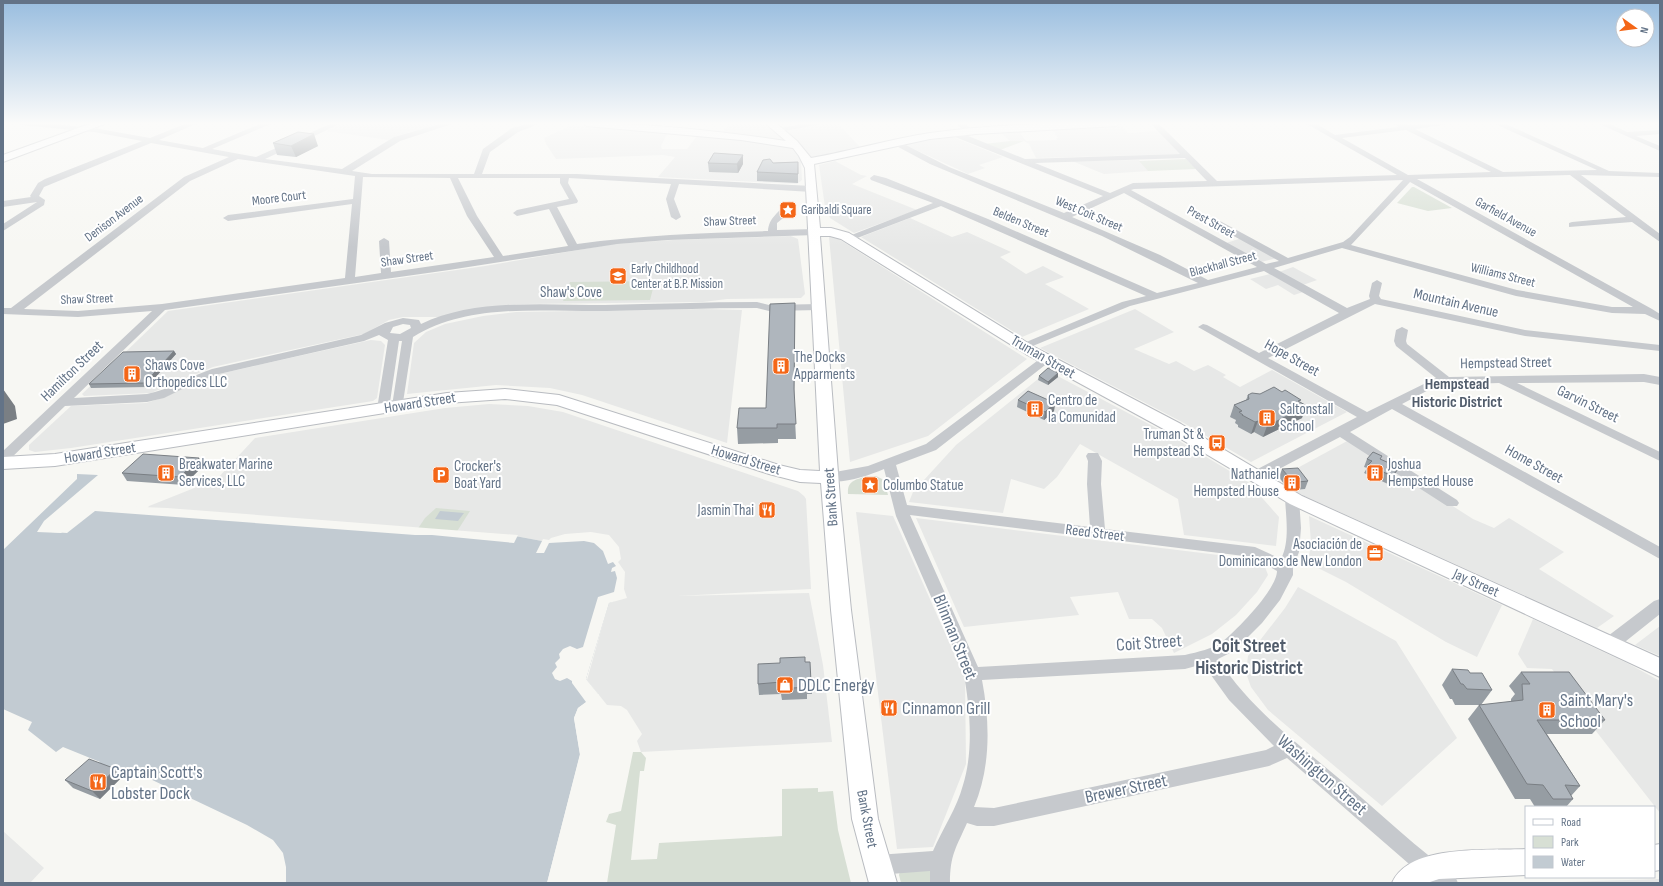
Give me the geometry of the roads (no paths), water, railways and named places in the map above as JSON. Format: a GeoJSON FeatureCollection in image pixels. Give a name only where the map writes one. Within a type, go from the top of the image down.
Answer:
{"type":"FeatureCollection","features":[{"type":"Feature","properties":{"kind":"main road","name":"Bank Street"},"geometry":{"type":"LineString","coordinates":[[808,164],[812,189],[820,304],[829,477],[841,610],[860,788],[866,823],[880,874]]}},
{"type":"Feature","properties":{"kind":"main road","name":"Truman Street"},"geometry":{"type":"LineString","coordinates":[[815,232],[836,232],[849,238],[1045,360],[1175,428],[1292,498]]}},
{"type":"Feature","properties":{"kind":"main road","name":"Howard Street"},"geometry":{"type":"LineString","coordinates":[[3,463],[61,459],[390,407],[477,395],[512,394],[546,398],[583,406],[774,470],[800,476],[829,477]]}},
{"type":"Feature","properties":{"kind":"main road","name":"Jay Street"},"geometry":{"type":"LineString","coordinates":[[1292,498],[1660,668]]}},
{"type":"Feature","properties":{"kind":"main road"},"geometry":{"type":"LineString","coordinates":[[1406,883],[1413,876],[1438,876],[1449,864],[1525,862]]}},
{"type":"Feature","properties":{"kind":"street"},"geometry":{"type":"LineString","coordinates":[[36,199],[34,196],[44,183],[90,164]]}},
{"type":"Feature","properties":{"kind":"street","name":"Denison Avenue"},"geometry":{"type":"LineString","coordinates":[[8,311],[187,179],[219,164]]}},
{"type":"Feature","properties":{"kind":"street"},"geometry":{"type":"LineString","coordinates":[[288,164],[383,177],[565,176],[812,189]]}},
{"type":"Feature","properties":{"kind":"street"},"geometry":{"type":"LineString","coordinates":[[344,172],[356,164]]}},
{"type":"Feature","properties":{"kind":"street"},"geometry":{"type":"LineString","coordinates":[[476,176],[481,164]]}},
{"type":"Feature","properties":{"kind":"street","name":"West Coit Street"},"geometry":{"type":"LineString","coordinates":[[934,164],[1063,217],[1161,260],[1206,283]]}},
{"type":"Feature","properties":{"kind":"street"},"geometry":{"type":"LineString","coordinates":[[1030,164],[1110,196]]}},
{"type":"Feature","properties":{"kind":"street"},"geometry":{"type":"LineString","coordinates":[[1196,164],[1215,184]]}},
{"type":"Feature","properties":{"kind":"street","name":"Garfield Avenue"},"geometry":{"type":"LineString","coordinates":[[1385,164],[1660,318]]}},
{"type":"Feature","properties":{"kind":"street"},"geometry":{"type":"LineString","coordinates":[[1480,164],[1502,175]]}},
{"type":"Feature","properties":{"kind":"street"},"geometry":{"type":"LineString","coordinates":[[1590,164],[1609,173]]}},
{"type":"Feature","properties":{"kind":"street"},"geometry":{"type":"LineString","coordinates":[[1572,172],[1660,239]]}},
{"type":"Feature","properties":{"kind":"street"},"geometry":{"type":"LineString","coordinates":[[1063,217],[1133,186],[1572,172],[1660,175]]}},
{"type":"Feature","properties":{"kind":"street"},"geometry":{"type":"LineString","coordinates":[[350,281],[359,174]]}},
{"type":"Feature","properties":{"kind":"street"},"geometry":{"type":"LineString","coordinates":[[453,176],[472,216],[500,259]]}},
{"type":"Feature","properties":{"kind":"street"},"geometry":{"type":"LineString","coordinates":[[517,213],[574,201],[564,183],[565,176]]}},
{"type":"Feature","properties":{"kind":"street","name":"Belden Street"},"geometry":{"type":"LineString","coordinates":[[874,178],[883,180],[1014,233],[1155,296]]}},
{"type":"Feature","properties":{"kind":"street","name":"Blackhall Street"},"geometry":{"type":"LineString","coordinates":[[1023,347],[1116,307],[1265,268],[1342,245],[1353,239],[1409,178]]}},
{"type":"Feature","properties":{"kind":"street"},"geometry":{"type":"LineString","coordinates":[[676,182],[670,199],[676,218]]}},
{"type":"Feature","properties":{"kind":"street","name":"Prest Street"},"geometry":{"type":"LineString","coordinates":[[1124,190],[1348,313]]}},
{"type":"Feature","properties":{"kind":"street"},"geometry":{"type":"LineString","coordinates":[[3,204],[36,199],[41,200],[40,203],[3,228]]}},
{"type":"Feature","properties":{"kind":"street","name":"Moore Court"},"geometry":{"type":"LineString","coordinates":[[228,218],[356,201]]}},
{"type":"Feature","properties":{"kind":"street"},"geometry":{"type":"LineString","coordinates":[[849,238],[941,203]]}},
{"type":"Feature","properties":{"kind":"street"},"geometry":{"type":"LineString","coordinates":[[772,233],[772,222],[785,212],[790,204]]}},
{"type":"Feature","properties":{"kind":"street"},"geometry":{"type":"LineString","coordinates":[[552,206],[574,248]]}},
{"type":"Feature","properties":{"kind":"street"},"geometry":{"type":"LineString","coordinates":[[1572,225],[1634,220]]}},
{"type":"Feature","properties":{"kind":"street"},"geometry":{"type":"LineString","coordinates":[[1216,222],[1287,261]]}},
{"type":"Feature","properties":{"kind":"street","name":"Shaw Street"},"geometry":{"type":"LineString","coordinates":[[8,311],[93,314],[162,307],[645,238],[815,232]]}},
{"type":"Feature","properties":{"kind":"street"},"geometry":{"type":"LineString","coordinates":[[384,241],[386,276]]}},
{"type":"Feature","properties":{"kind":"street","name":"Williams Street"},"geometry":{"type":"LineString","coordinates":[[1342,245],[1522,295],[1621,311],[1649,311],[1660,309]]}},
{"type":"Feature","properties":{"kind":"street"},"geometry":{"type":"LineString","coordinates":[[1259,358],[1370,301],[1377,301],[1374,296],[1377,283]]}},
{"type":"Feature","properties":{"kind":"street","name":"Mountain Avenue"},"geometry":{"type":"LineString","coordinates":[[1377,301],[1525,333],[1660,348]]}},
{"type":"Feature","properties":{"kind":"street","name":"Shaw's Cove"},"geometry":{"type":"LineString","coordinates":[[389,334],[398,322],[434,322],[480,313],[521,308],[757,305],[769,308],[820,304]]}},
{"type":"Feature","properties":{"kind":"street","name":"Hamilton Street"},"geometry":{"type":"LineString","coordinates":[[3,458],[162,307]]}},
{"type":"Feature","properties":{"kind":"street"},"geometry":{"type":"LineString","coordinates":[[390,407],[410,334],[418,326],[412,321]]}},
{"type":"Feature","properties":{"kind":"street","name":"Shaw's Cove"},"geometry":{"type":"LineString","coordinates":[[410,334],[434,322]]}},
{"type":"Feature","properties":{"kind":"street","name":"Hope Street"},"geometry":{"type":"LineString","coordinates":[[1203,327],[1366,417]]}},
{"type":"Feature","properties":{"kind":"street"},"geometry":{"type":"LineString","coordinates":[[1402,330],[1400,341],[1402,346],[1446,380]]}},
{"type":"Feature","properties":{"kind":"street"},"geometry":{"type":"LineString","coordinates":[[389,334],[390,407]]}},
{"type":"Feature","properties":{"kind":"street"},"geometry":{"type":"LineString","coordinates":[[63,402],[147,398],[160,395],[193,379],[216,371],[364,338],[389,334],[410,334]]}},
{"type":"Feature","properties":{"kind":"street"},"geometry":{"type":"LineString","coordinates":[[829,477],[858,473],[889,464],[940,442],[1045,360]]}},
{"type":"Feature","properties":{"kind":"street"},"geometry":{"type":"LineString","coordinates":[[1644,378],[1660,374]]}},
{"type":"Feature","properties":{"kind":"street","name":"Hempstead Street"},"geometry":{"type":"LineString","coordinates":[[1254,476],[1431,383],[1446,380],[1501,379],[1644,378],[1660,381]]}},
{"type":"Feature","properties":{"kind":"street","name":"Garvin Street"},"geometry":{"type":"LineString","coordinates":[[1501,379],[1660,457]]}},
{"type":"Feature","properties":{"kind":"street","name":"Home Street"},"geometry":{"type":"LineString","coordinates":[[1392,404],[1660,554]]}},
{"type":"Feature","properties":{"kind":"street"},"geometry":{"type":"LineString","coordinates":[[1340,431],[1452,503]]}},
{"type":"Feature","properties":{"kind":"street"},"geometry":{"type":"LineString","coordinates":[[1093,456],[1095,461],[1094,484],[1098,533]]}},
{"type":"Feature","properties":{"kind":"street","name":"Blinman Street"},"geometry":{"type":"LineString","coordinates":[[889,464],[901,509],[972,674],[976,701],[977,763],[973,785],[943,852],[940,883]]}},
{"type":"Feature","properties":{"kind":"street","name":"Coit Street"},"geometry":{"type":"LineString","coordinates":[[972,674],[1172,663],[1207,656],[1228,646],[1256,619],[1280,586],[1285,575],[1292,552],[1292,498]]}},
{"type":"Feature","properties":{"kind":"street","name":"Reed Street"},"geometry":{"type":"LineString","coordinates":[[901,509],[1255,552],[1286,568]]}},
{"type":"Feature","properties":{"kind":"street"},"geometry":{"type":"LineString","coordinates":[[1610,644],[1660,605]]}},
{"type":"Feature","properties":{"kind":"street","name":"Washington Street"},"geometry":{"type":"LineString","coordinates":[[1207,656],[1223,682],[1240,702],[1289,747],[1438,876]]}},
{"type":"Feature","properties":{"kind":"street","name":"Brewer Street"},"geometry":{"type":"LineString","coordinates":[[961,812],[977,817],[994,817],[1269,758],[1289,747]]}},
{"type":"Feature","properties":{"kind":"street"},"geometry":{"type":"LineString","coordinates":[[880,874],[915,862],[941,862]]}},
{"type":"Feature","properties":{"kind":"water"},"geometry":{"type":"Polygon","coordinates":[[[77,474],[98,475],[44,521],[37,532],[61,533],[86,510],[515,536],[542,541],[593,534],[617,561],[625,597],[609,603],[586,679],[598,694],[578,708],[574,718],[580,754],[547,883],[286,883],[286,867],[283,853],[273,840],[247,825],[127,768],[119,776],[96,766],[100,762],[63,747],[56,752],[28,730],[32,722],[3,709],[3,550],[77,479],[77,474]]]}},
{"type":"Feature","properties":{"kind":"water"},"geometry":{"type":"Polygon","coordinates":[[[440,511],[464,513],[458,521],[435,519],[440,511]]]}},
{"type":"Feature","properties":{"kind":"place","name":"Garibaldi Square"},"geometry":{"type":"Point","coordinates":[788,210]}},
{"type":"Feature","properties":{"kind":"place","name":"Early Childhood Center at B.P. Mission"},"geometry":{"type":"Point","coordinates":[618,276]}},
{"type":"Feature","properties":{"kind":"place","name":"The Docks Apparments"},"geometry":{"type":"Point","coordinates":[781,366]}},
{"type":"Feature","properties":{"kind":"place","name":"Shaws Cove Orthopedics LLC"},"geometry":{"type":"Point","coordinates":[132,374]}},
{"type":"Feature","properties":{"kind":"place","name":"Centro de la Comunidad"},"geometry":{"type":"Point","coordinates":[1035,409]}},
{"type":"Feature","properties":{"kind":"place","name":"Saltonstall School"},"geometry":{"type":"Point","coordinates":[1267,418]}},
{"type":"Feature","properties":{"kind":"place","name":"Truman St & Hempstead St"},"geometry":{"type":"Point","coordinates":[1217,443]}},
{"type":"Feature","properties":{"kind":"place","name":"Breakwater Marine Services, LLC"},"geometry":{"type":"Point","coordinates":[166,473]}},
{"type":"Feature","properties":{"kind":"place","name":"Joshua Hempsted House"},"geometry":{"type":"Point","coordinates":[1375,473]}},
{"type":"Feature","properties":{"kind":"place","name":"Crocker's Boat Yard"},"geometry":{"type":"Point","coordinates":[441,475]}},
{"type":"Feature","properties":{"kind":"place","name":"Nathaniel Hempsted House"},"geometry":{"type":"Point","coordinates":[1292,483]}},
{"type":"Feature","properties":{"kind":"place","name":"Columbo Statue"},"geometry":{"type":"Point","coordinates":[870,485]}},
{"type":"Feature","properties":{"kind":"place","name":"Jasmin Thai"},"geometry":{"type":"Point","coordinates":[767,510]}},
{"type":"Feature","properties":{"kind":"place","name":"Asociación de Dominicanos de New London"},"geometry":{"type":"Point","coordinates":[1375,553]}},
{"type":"Feature","properties":{"kind":"place","name":"DDLC Energy"},"geometry":{"type":"Point","coordinates":[785,685]}},
{"type":"Feature","properties":{"kind":"place","name":"Cinnamon Grill"},"geometry":{"type":"Point","coordinates":[889,708]}},
{"type":"Feature","properties":{"kind":"place","name":"Saint Mary's School"},"geometry":{"type":"Point","coordinates":[1547,710]}},
{"type":"Feature","properties":{"kind":"place","name":"Captain Scott's Lobster Dock"},"geometry":{"type":"Point","coordinates":[98,782]}},
{"type":"Feature","properties":{"kind":"district","name":"Hempstead Historic District"},"geometry":{"type":"Point","coordinates":[1457,393]}},
{"type":"Feature","properties":{"kind":"district","name":"Coit Street Historic District"},"geometry":{"type":"Point","coordinates":[1249,657]}}]}
